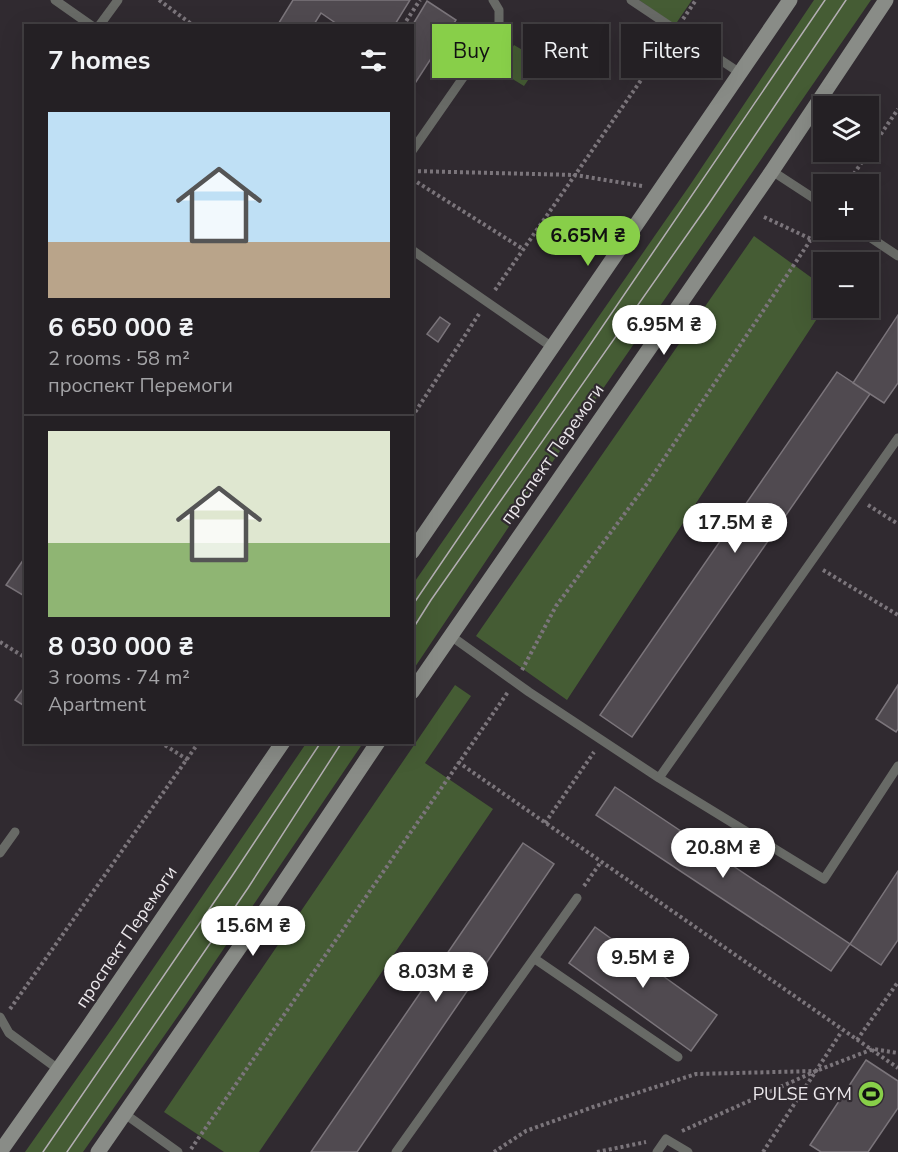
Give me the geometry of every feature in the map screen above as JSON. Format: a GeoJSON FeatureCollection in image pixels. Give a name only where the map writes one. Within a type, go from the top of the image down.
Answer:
{"type":"FeatureCollection","features":[{"type":"Feature","properties":{"kind":"main road"},"geometry":{"type":"LineString","coordinates":[[414,549],[790,0]]}},
{"type":"Feature","properties":{"kind":"main road","name":"проспект Перемоги"},"geometry":{"type":"LineString","coordinates":[[414,689],[772,171],[886,0]]}},
{"type":"Feature","properties":{"kind":"main road","name":"проспект Перемоги"},"geometry":{"type":"LineString","coordinates":[[0,1152],[282,744]]}},
{"type":"Feature","properties":{"kind":"main road"},"geometry":{"type":"LineString","coordinates":[[98,1152],[377,744]]}},
{"type":"Feature","properties":{"kind":"lane"},"geometry":{"type":"LineString","coordinates":[[55,0],[89,24]]}},
{"type":"Feature","properties":{"kind":"lane"},"geometry":{"type":"LineString","coordinates":[[100,24],[118,0]]}},
{"type":"Feature","properties":{"kind":"lane"},"geometry":{"type":"LineString","coordinates":[[414,148],[499,26],[499,10],[493,0]]}},
{"type":"Feature","properties":{"kind":"lane"},"geometry":{"type":"LineString","coordinates":[[631,0],[666,24]]}},
{"type":"Feature","properties":{"kind":"lane"},"geometry":{"type":"LineString","coordinates":[[721,60],[740,73]]}},
{"type":"Feature","properties":{"kind":"lane"},"geometry":{"type":"LineString","coordinates":[[772,171],[813,198]]}},
{"type":"Feature","properties":{"kind":"lane"},"geometry":{"type":"LineString","coordinates":[[874,240],[898,256]]}},
{"type":"Feature","properties":{"kind":"lane"},"geometry":{"type":"LineString","coordinates":[[414,251],[552,347]]}},
{"type":"Feature","properties":{"kind":"lane"},"geometry":{"type":"LineString","coordinates":[[658,778],[898,438]]}},
{"type":"Feature","properties":{"kind":"lane"},"geometry":{"type":"LineString","coordinates":[[451,636],[529,692],[658,778],[824,879],[898,766]]}},
{"type":"Feature","properties":{"kind":"lane"},"geometry":{"type":"LineString","coordinates":[[0,853],[15,832]]}},
{"type":"Feature","properties":{"kind":"lane"},"geometry":{"type":"LineString","coordinates":[[396,1152],[577,898]]}},
{"type":"Feature","properties":{"kind":"lane"},"geometry":{"type":"LineString","coordinates":[[535,958],[678,1057]]}},
{"type":"Feature","properties":{"kind":"lane"},"geometry":{"type":"LineString","coordinates":[[1,1019],[9,1033],[58,1069]]}},
{"type":"Feature","properties":{"kind":"lane"},"geometry":{"type":"LineString","coordinates":[[125,1114],[178,1152]]}},
{"type":"Feature","properties":{"kind":"lane"},"geometry":{"type":"LineString","coordinates":[[657,1152],[666,1139],[688,1152]]}},
{"type":"Feature","properties":{"kind":"path"},"geometry":{"type":"LineString","coordinates":[[159,0],[191,24]]}},
{"type":"Feature","properties":{"kind":"path"},"geometry":{"type":"LineString","coordinates":[[404,24],[420,0]]}},
{"type":"Feature","properties":{"kind":"path"},"geometry":{"type":"LineString","coordinates":[[679,24],[696,0]]}},
{"type":"Feature","properties":{"kind":"path"},"geometry":{"type":"LineString","coordinates":[[414,414],[487,302],[642,78]]}},
{"type":"Feature","properties":{"kind":"path"},"geometry":{"type":"LineString","coordinates":[[855,174],[898,109]]}},
{"type":"Feature","properties":{"kind":"path"},"geometry":{"type":"LineString","coordinates":[[414,171],[575,176],[645,186]]}},
{"type":"Feature","properties":{"kind":"path"},"geometry":{"type":"LineString","coordinates":[[414,180],[523,249]]}},
{"type":"Feature","properties":{"kind":"path"},"geometry":{"type":"LineString","coordinates":[[764,217],[811,239]]}},
{"type":"Feature","properties":{"kind":"path"},"geometry":{"type":"LineString","coordinates":[[856,497],[898,524]]}},
{"type":"Feature","properties":{"kind":"path"},"geometry":{"type":"LineString","coordinates":[[809,562],[898,615]]}},
{"type":"Feature","properties":{"kind":"path"},"geometry":{"type":"LineString","coordinates":[[0,642],[24,657]]}},
{"type":"Feature","properties":{"kind":"path"},"geometry":{"type":"LineString","coordinates":[[545,823],[602,740]]}},
{"type":"Feature","properties":{"kind":"path"},"geometry":{"type":"LineString","coordinates":[[163,744],[188,760]]}},
{"type":"Feature","properties":{"kind":"path"},"geometry":{"type":"LineString","coordinates":[[1,1019],[198,744]]}},
{"type":"Feature","properties":{"kind":"path"},"geometry":{"type":"LineString","coordinates":[[458,762],[898,1068]]}},
{"type":"Feature","properties":{"kind":"path"},"geometry":{"type":"LineString","coordinates":[[577,898],[601,862]]}},
{"type":"Feature","properties":{"kind":"path"},"geometry":{"type":"LineString","coordinates":[[857,1040],[898,982]]}},
{"type":"Feature","properties":{"kind":"path"},"geometry":{"type":"LineString","coordinates":[[763,1152],[842,1031]]}},
{"type":"Feature","properties":{"kind":"path"},"geometry":{"type":"LineString","coordinates":[[597,1152],[666,1139],[816,1071],[873,1049],[898,1053]]}},
{"type":"Feature","properties":{"kind":"path"},"geometry":{"type":"LineString","coordinates":[[494,1152],[526,1131],[696,1074],[816,1071]]}},
{"type":"Feature","properties":{"kind":"green space"},"geometry":{"type":"Polygon","coordinates":[[[639,0],[692,0],[674,24],[639,0]]]}},
{"type":"Feature","properties":{"kind":"green space"},"geometry":{"type":"Polygon","coordinates":[[[814,0],[871,0],[538,483],[414,669],[414,583],[690,185],[814,0]]]}},
{"type":"Feature","properties":{"kind":"green space"},"geometry":{"type":"Polygon","coordinates":[[[514,45],[523,50],[523,78],[529,78],[524,86],[511,78],[511,50],[514,45]]]}},
{"type":"Feature","properties":{"kind":"green space"},"geometry":{"type":"Polygon","coordinates":[[[754,236],[813,279],[813,318],[817,318],[567,700],[476,636],[754,236]]]}},
{"type":"Feature","properties":{"kind":"green space"},"geometry":{"type":"Polygon","coordinates":[[[455,685],[471,696],[425,763],[493,809],[259,1152],[224,1152],[164,1112],[455,685]]]}},
{"type":"Feature","properties":{"kind":"green space"},"geometry":{"type":"Polygon","coordinates":[[[306,744],[362,744],[83,1152],[25,1152],[116,1023],[306,744]]]}},
{"type":"Feature","properties":{"kind":"building"},"geometry":{"type":"Polygon","coordinates":[[[293,0],[410,0],[395,24],[337,24],[321,13],[314,24],[278,24],[293,0]]]}},
{"type":"Feature","properties":{"kind":"building"},"geometry":{"type":"Polygon","coordinates":[[[427,1],[456,20],[453,24],[432,24],[432,57],[414,85],[414,24],[427,1]]]}},
{"type":"Feature","properties":{"kind":"building"},"geometry":{"type":"Polygon","coordinates":[[[898,315],[898,383],[884,403],[853,383],[898,315]]]}},
{"type":"Feature","properties":{"kind":"building"},"geometry":{"type":"Polygon","coordinates":[[[440,317],[450,324],[438,342],[427,334],[440,317]]]}},
{"type":"Feature","properties":{"kind":"building"},"geometry":{"type":"Polygon","coordinates":[[[837,372],[870,394],[632,737],[600,715],[837,372]]]}},
{"type":"Feature","properties":{"kind":"building"},"geometry":{"type":"Polygon","coordinates":[[[24,559],[24,596],[6,585],[24,559]]]}},
{"type":"Feature","properties":{"kind":"building"},"geometry":{"type":"Polygon","coordinates":[[[898,685],[898,729],[896,732],[876,719],[898,685]]]}},
{"type":"Feature","properties":{"kind":"building"},"geometry":{"type":"Polygon","coordinates":[[[24,688],[24,706],[15,700],[24,688]]]}},
{"type":"Feature","properties":{"kind":"building"},"geometry":{"type":"Polygon","coordinates":[[[615,787],[850,944],[831,971],[596,815],[615,787]]]}},
{"type":"Feature","properties":{"kind":"building"},"geometry":{"type":"Polygon","coordinates":[[[523,843],[554,864],[357,1152],[311,1152],[523,843]]]}},
{"type":"Feature","properties":{"kind":"building"},"geometry":{"type":"Polygon","coordinates":[[[898,871],[898,940],[881,965],[850,944],[898,871]]]}},
{"type":"Feature","properties":{"kind":"building"},"geometry":{"type":"Polygon","coordinates":[[[595,927],[717,1015],[691,1051],[569,963],[595,927]]]}},
{"type":"Feature","properties":{"kind":"building","name":"PULSE GYM"},"geometry":{"type":"Polygon","coordinates":[[[866,1060],[898,1081],[898,1108],[868,1152],[821,1152],[810,1145],[866,1060]]]}},
{"type":"Feature","properties":{"kind":"tram line"},"geometry":{"type":"LineString","coordinates":[[414,603],[825,0]]}},
{"type":"Feature","properties":{"kind":"tram line"},"geometry":{"type":"LineString","coordinates":[[414,627],[708,205],[846,0]]}},
{"type":"Feature","properties":{"kind":"tram line"},"geometry":{"type":"LineString","coordinates":[[43,1152],[320,744]]}},
{"type":"Feature","properties":{"kind":"tram line"},"geometry":{"type":"LineString","coordinates":[[67,1152],[248,888],[341,744]]}},
{"type":"Feature","properties":{"kind":"place","name":"PULSE GYM"},"geometry":{"type":"Point","coordinates":[871,1094]}}]}
